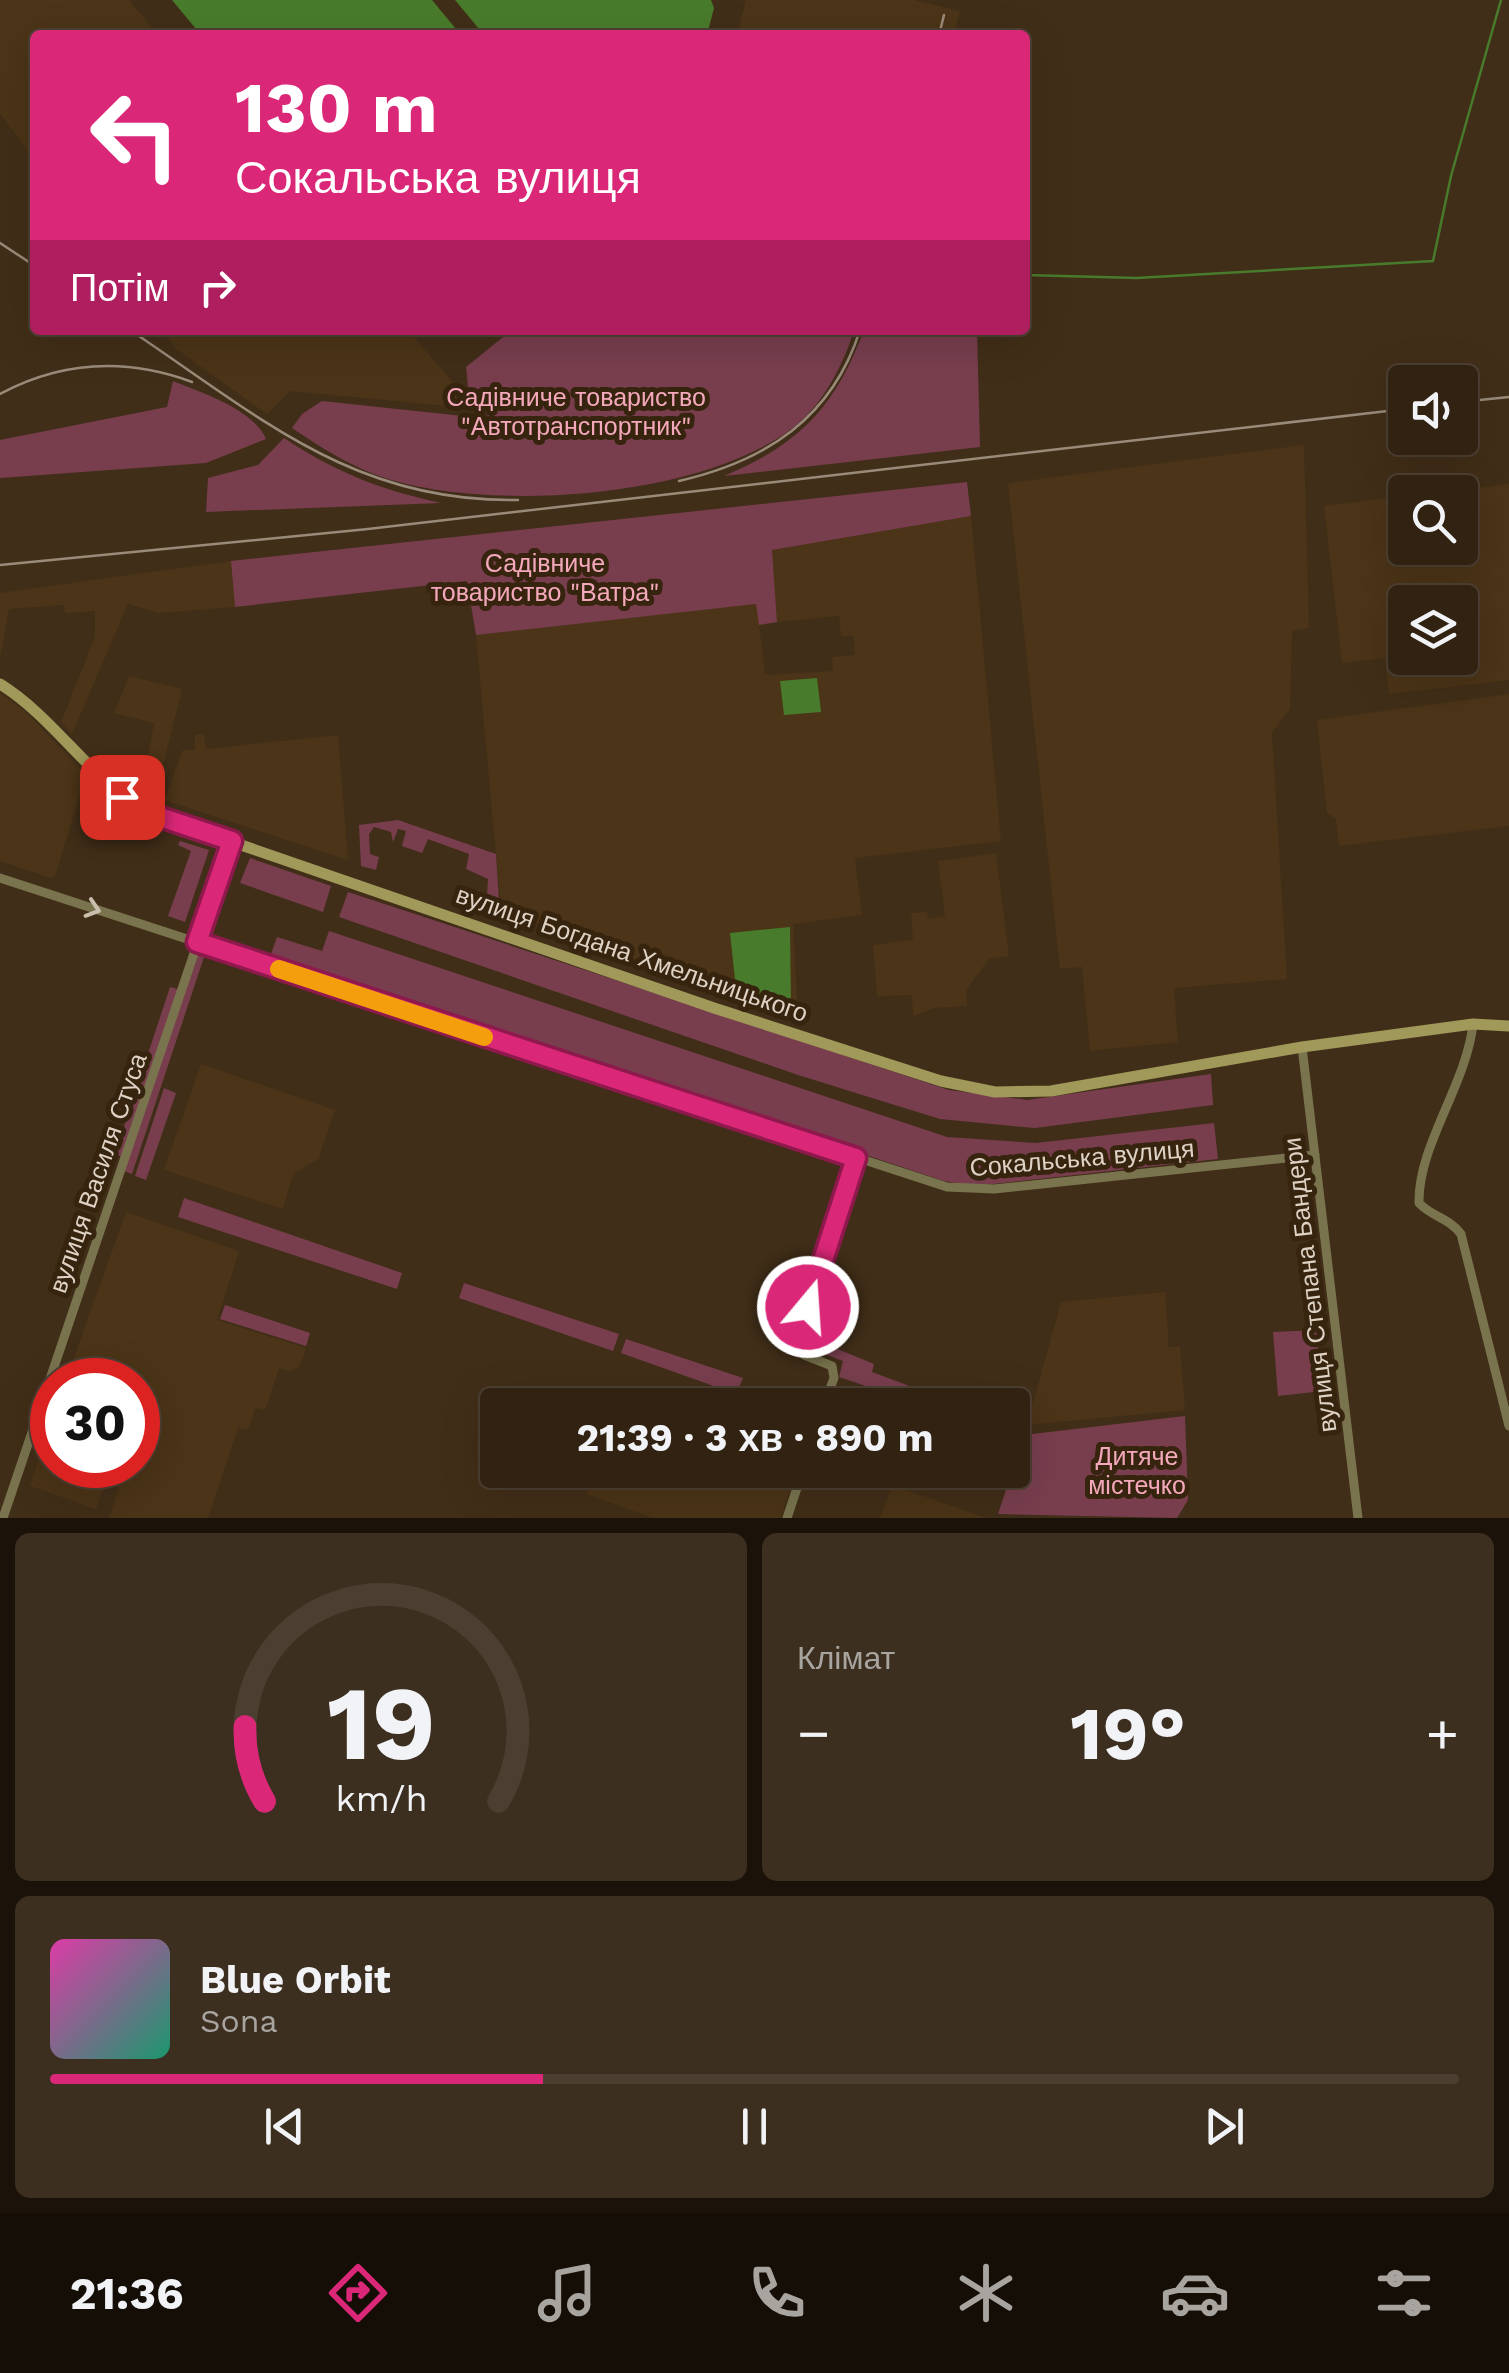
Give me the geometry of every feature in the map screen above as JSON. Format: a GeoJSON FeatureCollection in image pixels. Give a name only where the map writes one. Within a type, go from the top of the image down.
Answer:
{"type":"FeatureCollection","features":[{"type":"Feature","properties":{"kind":"street","name":"вулиця Богдана Хмельницького"},"geometry":{"type":"LineString","coordinates":[[0,684],[48,721],[122,797],[154,815],[733,1014],[973,1089],[1018,1095],[1302,1047],[1473,1024],[1509,1026]]}},
{"type":"Feature","properties":{"kind":"street","name":"вулиця Василя Стуса"},"geometry":{"type":"LineString","coordinates":[[3,1518],[232,841]]}},
{"type":"Feature","properties":{"kind":"street","name":"Сокальська вулиця"},"geometry":{"type":"LineString","coordinates":[[0,878],[856,1158],[970,1191],[1315,1155]]}},
{"type":"Feature","properties":{"kind":"street"},"geometry":{"type":"LineString","coordinates":[[1473,1024],[1462,1079],[1419,1180],[1419,1203],[1428,1212],[1448,1218],[1462,1234],[1509,1426]]}},
{"type":"Feature","properties":{"kind":"street","name":"вулиця Степана Бандери"},"geometry":{"type":"LineString","coordinates":[[1302,1047],[1358,1518]]}},
{"type":"Feature","properties":{"kind":"street"},"geometry":{"type":"LineString","coordinates":[[830,1388],[832,1366],[804,1355],[800,1340],[856,1158]]}},
{"type":"Feature","properties":{"kind":"street"},"geometry":{"type":"LineString","coordinates":[[787,1518],[797,1488]]}},
{"type":"Feature","properties":{"kind":"shaded area"},"geometry":{"type":"Polygon","coordinates":[[[0,0],[129,0],[154,30],[30,30],[30,153],[0,114],[0,0]]]}},
{"type":"Feature","properties":{"kind":"shaded area"},"geometry":{"type":"Polygon","coordinates":[[[172,0],[432,0],[457,30],[197,30],[172,0]]]}},
{"type":"Feature","properties":{"kind":"shaded area"},"geometry":{"type":"Polygon","coordinates":[[[455,0],[711,0],[714,8],[708,30],[480,30],[455,0]]]}},
{"type":"Feature","properties":{"kind":"shaded area"},"geometry":{"type":"Polygon","coordinates":[[[746,0],[914,0],[960,11],[955,30],[738,30],[746,0]]]}},
{"type":"Feature","properties":{"kind":"shaded area"},"geometry":{"type":"Polygon","coordinates":[[[166,335],[412,335],[456,386],[457,407],[291,391],[267,414],[176,349],[166,335]]]}},
{"type":"Feature","properties":{"kind":"shaded area"},"geometry":{"type":"Polygon","coordinates":[[[1304,445],[1309,628],[1292,631],[1290,709],[1272,733],[1287,979],[1174,988],[1178,1042],[1090,1051],[1082,967],[1060,969],[1008,483],[1304,445]]]}},
{"type":"Feature","properties":{"kind":"shaded area"},"geometry":{"type":"Polygon","coordinates":[[[1509,484],[1509,680],[1389,694],[1385,658],[1342,663],[1324,506],[1388,498],[1388,565],[1478,565],[1478,488],[1509,484]]]}},
{"type":"Feature","properties":{"kind":"shaded area"},"geometry":{"type":"Polygon","coordinates":[[[971,516],[1001,841],[855,858],[862,915],[793,924],[798,1017],[501,911],[476,635],[757,603],[765,675],[833,671],[832,657],[855,655],[853,636],[841,636],[839,616],[777,622],[771,550],[971,516]]]}},
{"type":"Feature","properties":{"kind":"shaded area"},"geometry":{"type":"Polygon","coordinates":[[[231,561],[235,607],[159,613],[128,604],[72,734],[61,722],[95,637],[95,611],[65,613],[64,605],[9,609],[0,659],[0,593],[231,561]]]}},
{"type":"Feature","properties":{"kind":"shaded area"},"geometry":{"type":"Polygon","coordinates":[[[129,676],[182,689],[159,781],[144,778],[154,723],[114,713],[129,676]]]}},
{"type":"Feature","properties":{"kind":"shaded area"},"geometry":{"type":"Polygon","coordinates":[[[817,678],[821,712],[784,715],[780,681],[817,678]]]}},
{"type":"Feature","properties":{"kind":"shaded area"},"geometry":{"type":"Polygon","coordinates":[[[0,693],[28,714],[86,775],[54,879],[0,861],[0,693]]]}},
{"type":"Feature","properties":{"kind":"shaded area"},"geometry":{"type":"Polygon","coordinates":[[[1509,694],[1509,826],[1339,846],[1336,819],[1327,813],[1317,720],[1509,694]]]}},
{"type":"Feature","properties":{"kind":"shaded area"},"geometry":{"type":"Polygon","coordinates":[[[204,734],[206,749],[338,735],[348,860],[164,800],[183,750],[195,750],[195,735],[204,734]]]}},
{"type":"Feature","properties":{"kind":"shaded area"},"geometry":{"type":"Polygon","coordinates":[[[996,853],[1009,956],[989,959],[966,990],[967,1006],[934,1008],[914,1016],[911,995],[877,996],[873,945],[913,940],[911,913],[927,912],[928,919],[945,916],[938,861],[996,853]]]}},
{"type":"Feature","properties":{"kind":"shaded area"},"geometry":{"type":"Polygon","coordinates":[[[790,927],[791,1008],[736,989],[730,933],[790,927]]]}},
{"type":"Feature","properties":{"kind":"shaded area"},"geometry":{"type":"Polygon","coordinates":[[[201,1064],[335,1110],[318,1159],[293,1174],[283,1209],[164,1170],[201,1064]]]}},
{"type":"Feature","properties":{"kind":"shaded area"},"geometry":{"type":"Polygon","coordinates":[[[126,1212],[239,1251],[217,1320],[306,1348],[299,1367],[291,1371],[279,1368],[265,1410],[255,1408],[248,1430],[238,1428],[208,1518],[109,1518],[119,1488],[160,1488],[160,1358],[74,1358],[126,1212]]]}},
{"type":"Feature","properties":{"kind":"shaded area"},"geometry":{"type":"Polygon","coordinates":[[[1165,1292],[1169,1347],[1180,1347],[1185,1410],[1030,1425],[1061,1302],[1165,1292]]]}},
{"type":"Feature","properties":{"kind":"shaded area"},"geometry":{"type":"Polygon","coordinates":[[[36,1488],[103,1488],[96,1509],[36,1488]]]}},
{"type":"Feature","properties":{"kind":"shaded area"},"geometry":{"type":"Polygon","coordinates":[[[588,1488],[790,1488],[781,1518],[653,1518],[586,1494],[588,1488]]]}},
{"type":"Feature","properties":{"kind":"shaded area"},"geometry":{"type":"Polygon","coordinates":[[[891,1488],[901,1488],[986,1518],[880,1518],[891,1488]]]}},
{"type":"Feature","properties":{"kind":"green space","name":"Садівниче товариство \"Автотранспортник\""},"geometry":{"type":"Polygon","coordinates":[[[506,335],[852,335],[818,402],[801,421],[763,447],[714,467],[660,482],[601,492],[483,495],[430,489],[360,468],[292,428],[302,414],[322,401],[491,419],[469,396],[466,367],[506,335]]]}},
{"type":"Feature","properties":{"kind":"green space"},"geometry":{"type":"Polygon","coordinates":[[[862,335],[977,335],[980,447],[724,476],[774,451],[812,420],[841,381],[862,335]]]}},
{"type":"Feature","properties":{"kind":"green space"},"geometry":{"type":"Polygon","coordinates":[[[173,381],[239,411],[266,439],[206,463],[0,478],[0,440],[167,407],[173,381]]]}},
{"type":"Feature","properties":{"kind":"green space","name":"Садівниче товариство \"Автотранспортник\""},"geometry":{"type":"Polygon","coordinates":[[[284,438],[359,478],[441,503],[206,512],[208,478],[258,465],[284,438]]]}},
{"type":"Feature","properties":{"kind":"green space","name":"Садівниче товариство \"Ватра\""},"geometry":{"type":"Polygon","coordinates":[[[967,482],[971,516],[772,550],[777,622],[759,625],[756,604],[476,635],[467,581],[235,607],[231,561],[967,482]]]}},
{"type":"Feature","properties":{"kind":"green space"},"geometry":{"type":"Polygon","coordinates":[[[398,820],[496,854],[500,917],[471,907],[474,894],[487,897],[488,879],[466,869],[469,854],[428,839],[422,853],[402,846],[406,831],[398,829],[393,842],[391,832],[374,827],[369,834],[370,854],[379,857],[376,870],[361,866],[359,825],[398,820]]]}},
{"type":"Feature","properties":{"kind":"green space"},"geometry":{"type":"Polygon","coordinates":[[[180,841],[209,850],[185,922],[168,916],[191,851],[178,845],[180,841]]]}},
{"type":"Feature","properties":{"kind":"green space"},"geometry":{"type":"Polygon","coordinates":[[[250,858],[331,886],[323,912],[240,883],[250,858]]]}},
{"type":"Feature","properties":{"kind":"green space"},"geometry":{"type":"Polygon","coordinates":[[[348,892],[949,1090],[1027,1100],[1211,1074],[1213,1105],[1035,1128],[940,1119],[798,1075],[339,917],[348,892]]]}},
{"type":"Feature","properties":{"kind":"green space"},"geometry":{"type":"Polygon","coordinates":[[[329,931],[947,1137],[1036,1143],[1214,1123],[1218,1159],[976,1186],[944,1181],[270,957],[277,937],[322,951],[329,931]]]}},
{"type":"Feature","properties":{"kind":"green space"},"geometry":{"type":"Polygon","coordinates":[[[196,955],[204,957],[132,1174],[124,1171],[196,955]]]}},
{"type":"Feature","properties":{"kind":"green space"},"geometry":{"type":"Polygon","coordinates":[[[170,987],[178,989],[122,1157],[115,1154],[170,987]]]}},
{"type":"Feature","properties":{"kind":"green space"},"geometry":{"type":"Polygon","coordinates":[[[164,1088],[176,1093],[146,1180],[135,1176],[164,1088]]]}},
{"type":"Feature","properties":{"kind":"green space"},"geometry":{"type":"Polygon","coordinates":[[[184,1198],[402,1273],[397,1289],[178,1217],[184,1198]]]}},
{"type":"Feature","properties":{"kind":"green space"},"geometry":{"type":"Polygon","coordinates":[[[464,1283],[619,1334],[613,1351],[459,1298],[464,1283]]]}},
{"type":"Feature","properties":{"kind":"green space"},"geometry":{"type":"Polygon","coordinates":[[[225,1305],[310,1333],[306,1346],[220,1319],[225,1305]]]}},
{"type":"Feature","properties":{"kind":"green space"},"geometry":{"type":"Polygon","coordinates":[[[1316,1330],[1323,1391],[1278,1396],[1273,1332],[1316,1330]]]}},
{"type":"Feature","properties":{"kind":"green space"},"geometry":{"type":"Polygon","coordinates":[[[626,1339],[743,1378],[739,1388],[719,1388],[621,1353],[626,1339]]]}},
{"type":"Feature","properties":{"kind":"green space"},"geometry":{"type":"Polygon","coordinates":[[[823,1343],[874,1364],[872,1372],[915,1388],[872,1388],[839,1377],[843,1361],[819,1352],[823,1343]]]}},
{"type":"Feature","properties":{"kind":"green space","name":"Дитяче містечко"},"geometry":{"type":"Polygon","coordinates":[[[1185,1416],[1188,1500],[1177,1518],[998,1514],[1007,1488],[1030,1488],[1030,1434],[1185,1416]]]}},
{"type":"Feature","properties":{"kind":"waterway"},"geometry":{"type":"LineString","coordinates":[[1030,275],[1137,278],[1433,261],[1451,176],[1501,0]]}},
{"type":"Feature","properties":{"kind":"railway"},"geometry":{"type":"LineString","coordinates":[[940,30],[944,15]]}},
{"type":"Feature","properties":{"kind":"railway"},"geometry":{"type":"LineString","coordinates":[[0,243],[30,263]]}},
{"type":"Feature","properties":{"kind":"railway"},"geometry":{"type":"LineString","coordinates":[[137,335],[267,423],[357,470],[406,487],[460,497],[518,500]]}},
{"type":"Feature","properties":{"kind":"railway"},"geometry":{"type":"LineString","coordinates":[[679,481],[740,461],[792,431],[832,388],[858,335]]}},
{"type":"Feature","properties":{"kind":"railway"},"geometry":{"type":"LineString","coordinates":[[0,394],[47,375],[95,367],[143,369],[192,382]]}},
{"type":"Feature","properties":{"kind":"railway"},"geometry":{"type":"LineString","coordinates":[[1478,400],[1509,397]]}},
{"type":"Feature","properties":{"kind":"railway"},"geometry":{"type":"LineString","coordinates":[[0,565],[368,529],[1388,411]]}},
{"type":"Feature","properties":{"kind":"slow traffic"},"geometry":{"type":"LineString","coordinates":[[279,969],[484,1037]]}},
{"type":"Feature","properties":{"kind":"route"},"geometry":{"type":"LineString","coordinates":[[122,797],[154,815],[232,841],[197,942],[856,1158],[808,1307]]}}]}
